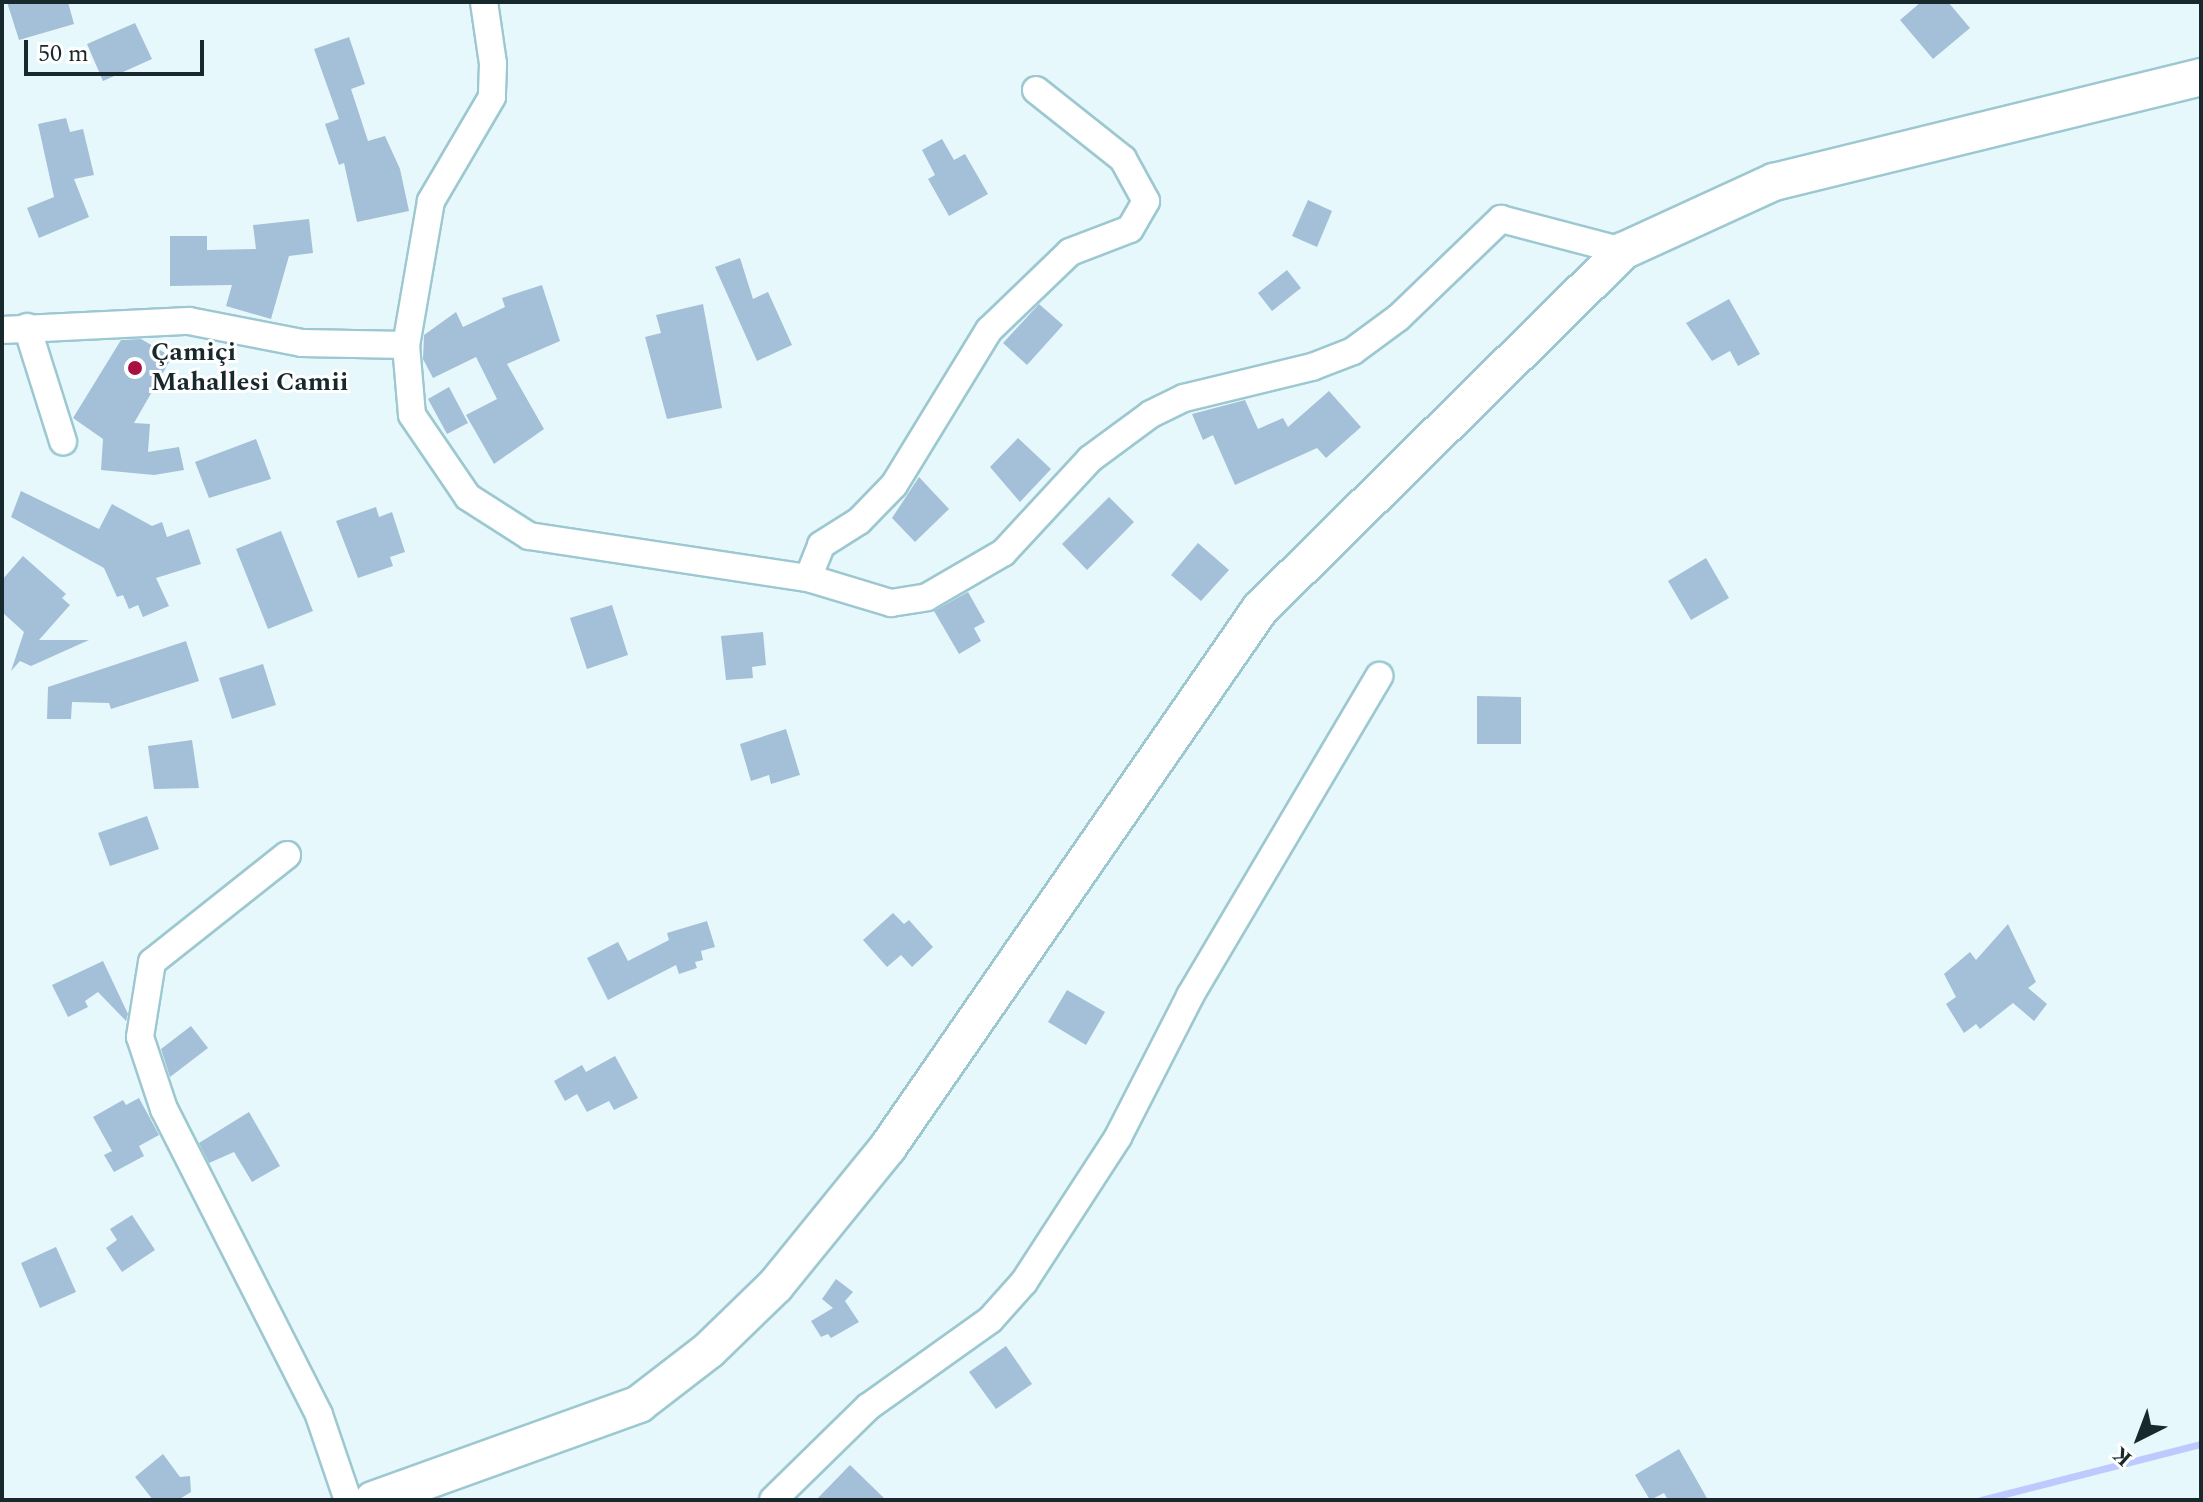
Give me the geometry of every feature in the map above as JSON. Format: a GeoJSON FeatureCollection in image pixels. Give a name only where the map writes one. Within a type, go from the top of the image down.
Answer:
{"type":"FeatureCollection","features":[{"type":"Feature","properties":{"kind":"main road"},"geometry":{"type":"LineString","coordinates":[[373,1500],[639,1404],[709,1350],[776,1285],[888,1147],[1260,609],[1623,251],[1774,182],[2201,77]]}},
{"type":"Feature","properties":{"kind":"street"},"geometry":{"type":"LineString","coordinates":[[484,2],[493,64],[492,97],[431,201],[406,345],[412,415],[468,497],[529,536],[808,578],[891,603],[927,597],[1003,553],[1090,459],[1151,414],[1184,398],[1312,367],[1353,351],[1398,318],[1501,219],[1623,251]]}},
{"type":"Feature","properties":{"kind":"street"},"geometry":{"type":"LineString","coordinates":[[808,578],[821,545],[859,521],[894,485],[989,330],[1070,252],[1130,229],[1146,201],[1123,159],[1036,90]]}},
{"type":"Feature","properties":{"kind":"street"},"geometry":{"type":"LineString","coordinates":[[63,441],[11,329],[189,321],[302,343],[406,345]]}},
{"type":"Feature","properties":{"kind":"street"},"geometry":{"type":"LineString","coordinates":[[773,1500],[868,1407],[990,1320],[1024,1282],[1118,1137],[1190,996],[1379,676]]}},
{"type":"Feature","properties":{"kind":"street"},"geometry":{"type":"LineString","coordinates":[[287,855],[152,962],[140,1037],[164,1109],[319,1415],[348,1500]]}},
{"type":"Feature","properties":{"kind":"building"},"geometry":{"type":"Polygon","coordinates":[[[7,2],[68,2],[74,24],[19,40],[7,2]]]}},
{"type":"Feature","properties":{"kind":"building"},"geometry":{"type":"Polygon","coordinates":[[[1921,2],[1948,2],[1970,28],[1933,59],[1900,20],[1921,2]]]}},
{"type":"Feature","properties":{"kind":"building"},"geometry":{"type":"Polygon","coordinates":[[[135,23],[152,59],[103,81],[87,44],[135,23]]]}},
{"type":"Feature","properties":{"kind":"building"},"geometry":{"type":"Polygon","coordinates":[[[349,37],[365,84],[351,89],[368,141],[385,136],[400,169],[409,211],[357,222],[344,163],[339,165],[325,124],[339,119],[314,49],[349,37]]]}},
{"type":"Feature","properties":{"kind":"building"},"geometry":{"type":"Polygon","coordinates":[[[66,118],[70,132],[83,129],[94,175],[74,179],[89,217],[39,238],[27,208],[54,197],[38,124],[66,118]]]}},
{"type":"Feature","properties":{"kind":"building"},"geometry":{"type":"Polygon","coordinates":[[[942,139],[954,160],[965,154],[988,194],[949,216],[928,179],[935,175],[922,150],[942,139]]]}},
{"type":"Feature","properties":{"kind":"building"},"geometry":{"type":"Polygon","coordinates":[[[1308,200],[1332,211],[1317,247],[1292,236],[1308,200]]]}},
{"type":"Feature","properties":{"kind":"building"},"geometry":{"type":"Polygon","coordinates":[[[309,219],[313,253],[289,256],[271,319],[226,306],[232,285],[170,286],[170,236],[207,236],[207,250],[256,249],[253,225],[309,219]]]}},
{"type":"Feature","properties":{"kind":"building"},"geometry":{"type":"Polygon","coordinates":[[[740,258],[753,299],[768,292],[792,345],[757,361],[715,267],[740,258]]]}},
{"type":"Feature","properties":{"kind":"building"},"geometry":{"type":"Polygon","coordinates":[[[1287,270],[1301,288],[1272,311],[1258,293],[1287,270]]]}},
{"type":"Feature","properties":{"kind":"building"},"geometry":{"type":"Polygon","coordinates":[[[542,285],[560,341],[507,364],[544,429],[494,464],[466,415],[497,399],[476,357],[433,378],[423,359],[424,335],[456,312],[463,327],[505,307],[502,298],[542,285]]]}},
{"type":"Feature","properties":{"kind":"building"},"geometry":{"type":"Polygon","coordinates":[[[1729,299],[1760,354],[1738,366],[1730,351],[1712,361],[1686,323],[1729,299]]]}},
{"type":"Feature","properties":{"kind":"building"},"geometry":{"type":"Polygon","coordinates":[[[703,304],[722,408],[667,419],[645,337],[661,333],[656,315],[703,304]]]}},
{"type":"Feature","properties":{"kind":"building"},"geometry":{"type":"Polygon","coordinates":[[[1039,304],[1063,325],[1027,365],[1003,343],[1039,304]]]}},
{"type":"Feature","properties":{"kind":"building"},"geometry":{"type":"Polygon","coordinates":[[[141,339],[172,357],[134,423],[150,424],[148,452],[179,447],[184,470],[154,475],[101,470],[103,439],[73,418],[121,340],[141,339]]]}},
{"type":"Feature","properties":{"kind":"building"},"geometry":{"type":"Polygon","coordinates":[[[449,387],[468,423],[447,434],[428,399],[449,387]]]}},
{"type":"Feature","properties":{"kind":"building"},"geometry":{"type":"Polygon","coordinates":[[[1329,391],[1361,427],[1326,458],[1317,448],[1235,485],[1213,435],[1203,440],[1192,414],[1245,400],[1258,429],[1283,418],[1288,427],[1329,391]]]}},
{"type":"Feature","properties":{"kind":"building"},"geometry":{"type":"Polygon","coordinates":[[[1018,438],[1051,469],[1020,502],[990,467],[1018,438]]]}},
{"type":"Feature","properties":{"kind":"building"},"geometry":{"type":"Polygon","coordinates":[[[256,439],[271,479],[209,498],[195,462],[256,439]]]}},
{"type":"Feature","properties":{"kind":"building"},"geometry":{"type":"Polygon","coordinates":[[[919,477],[949,509],[915,542],[892,518],[919,477]]]}},
{"type":"Feature","properties":{"kind":"building"},"geometry":{"type":"Polygon","coordinates":[[[21,491],[99,529],[112,504],[152,526],[162,522],[167,537],[189,529],[201,564],[156,578],[169,606],[143,617],[138,605],[129,609],[123,595],[117,597],[104,568],[11,517],[21,491]]]}},
{"type":"Feature","properties":{"kind":"building"},"geometry":{"type":"Polygon","coordinates":[[[1109,497],[1134,522],[1087,570],[1062,544],[1109,497]]]}},
{"type":"Feature","properties":{"kind":"building"},"geometry":{"type":"Polygon","coordinates":[[[376,507],[379,517],[392,512],[405,552],[390,557],[393,566],[358,578],[336,521],[376,507]]]}},
{"type":"Feature","properties":{"kind":"building"},"geometry":{"type":"Polygon","coordinates":[[[281,531],[313,611],[268,629],[236,549],[281,531]]]}},
{"type":"Feature","properties":{"kind":"building"},"geometry":{"type":"Polygon","coordinates":[[[1198,543],[1229,570],[1201,601],[1171,575],[1198,543]]]}},
{"type":"Feature","properties":{"kind":"building"},"geometry":{"type":"Polygon","coordinates":[[[23,556],[66,594],[62,598],[70,605],[39,640],[89,640],[31,666],[20,661],[11,671],[24,632],[2,612],[2,580],[23,556]]]}},
{"type":"Feature","properties":{"kind":"building"},"geometry":{"type":"Polygon","coordinates":[[[1706,558],[1729,598],[1691,620],[1668,581],[1706,558]]]}},
{"type":"Feature","properties":{"kind":"building"},"geometry":{"type":"Polygon","coordinates":[[[968,592],[985,622],[974,628],[981,641],[959,654],[934,611],[968,592]]]}},
{"type":"Feature","properties":{"kind":"building"},"geometry":{"type":"Polygon","coordinates":[[[612,605],[628,655],[587,669],[570,618],[612,605]]]}},
{"type":"Feature","properties":{"kind":"building"},"geometry":{"type":"Polygon","coordinates":[[[763,632],[766,665],[752,667],[753,678],[726,680],[721,636],[763,632]]]}},
{"type":"Feature","properties":{"kind":"building"},"geometry":{"type":"Polygon","coordinates":[[[186,641],[199,681],[111,709],[109,703],[72,702],[71,719],[47,719],[48,687],[186,641]]]}},
{"type":"Feature","properties":{"kind":"building"},"geometry":{"type":"Polygon","coordinates":[[[263,664],[276,705],[232,719],[219,678],[263,664]]]}},
{"type":"Feature","properties":{"kind":"building"},"geometry":{"type":"Polygon","coordinates":[[[1477,696],[1521,697],[1521,744],[1477,744],[1477,696]]]}},
{"type":"Feature","properties":{"kind":"building"},"geometry":{"type":"Polygon","coordinates":[[[786,729],[800,775],[771,784],[769,775],[751,781],[740,744],[786,729]]]}},
{"type":"Feature","properties":{"kind":"building"},"geometry":{"type":"Polygon","coordinates":[[[192,740],[199,788],[154,789],[148,746],[192,740]]]}},
{"type":"Feature","properties":{"kind":"building"},"geometry":{"type":"Polygon","coordinates":[[[147,816],[159,849],[110,866],[98,833],[147,816]]]}},
{"type":"Feature","properties":{"kind":"building"},"geometry":{"type":"Polygon","coordinates":[[[893,913],[904,924],[909,920],[933,947],[912,967],[901,955],[887,967],[863,940],[893,913]]]}},
{"type":"Feature","properties":{"kind":"building"},"geometry":{"type":"Polygon","coordinates":[[[707,921],[715,947],[701,951],[703,960],[695,962],[697,968],[679,974],[676,965],[608,1000],[587,958],[618,942],[628,961],[669,940],[667,933],[707,921]]]}},
{"type":"Feature","properties":{"kind":"building"},"geometry":{"type":"Polygon","coordinates":[[[2008,924],[2036,982],[2028,988],[2047,1004],[2034,1021],[2013,1003],[1980,1029],[1976,1024],[1964,1033],[1946,1004],[1956,997],[1944,974],[1970,952],[1976,960],[2008,924]]]}},
{"type":"Feature","properties":{"kind":"building"},"geometry":{"type":"Polygon","coordinates":[[[103,961],[128,1014],[126,1021],[98,992],[85,1001],[88,1007],[68,1017],[52,985],[103,961]]]}},
{"type":"Feature","properties":{"kind":"building"},"geometry":{"type":"Polygon","coordinates":[[[1067,990],[1105,1012],[1086,1045],[1048,1022],[1067,990]]]}},
{"type":"Feature","properties":{"kind":"building"},"geometry":{"type":"Polygon","coordinates":[[[191,1026],[208,1048],[170,1077],[161,1049],[191,1026]]]}},
{"type":"Feature","properties":{"kind":"building"},"geometry":{"type":"Polygon","coordinates":[[[615,1056],[638,1098],[614,1110],[609,1101],[587,1112],[577,1094],[565,1101],[554,1081],[582,1065],[586,1072],[615,1056]]]}},
{"type":"Feature","properties":{"kind":"building"},"geometry":{"type":"Polygon","coordinates":[[[139,1098],[159,1135],[139,1146],[144,1156],[114,1172],[104,1155],[112,1151],[93,1117],[123,1100],[126,1105],[139,1098]]]}},
{"type":"Feature","properties":{"kind":"building"},"geometry":{"type":"Polygon","coordinates":[[[249,1112],[280,1166],[252,1182],[234,1152],[209,1163],[199,1143],[249,1112]]]}},
{"type":"Feature","properties":{"kind":"building"},"geometry":{"type":"Polygon","coordinates":[[[132,1215],[155,1250],[122,1272],[106,1248],[117,1240],[110,1229],[132,1215]]]}},
{"type":"Feature","properties":{"kind":"building"},"geometry":{"type":"Polygon","coordinates":[[[56,1247],[76,1292],[40,1308],[21,1263],[56,1247]]]}},
{"type":"Feature","properties":{"kind":"building"},"geometry":{"type":"Polygon","coordinates":[[[836,1279],[853,1292],[845,1301],[859,1322],[831,1338],[828,1334],[821,1337],[811,1321],[833,1308],[822,1299],[836,1279]]]}},
{"type":"Feature","properties":{"kind":"building"},"geometry":{"type":"Polygon","coordinates":[[[1006,1346],[1032,1384],[996,1409],[969,1372],[1006,1346]]]}},
{"type":"Feature","properties":{"kind":"building"},"geometry":{"type":"Polygon","coordinates":[[[1679,1449],[1708,1500],[1668,1500],[1664,1493],[1650,1500],[1635,1475],[1679,1449]]]}},
{"type":"Feature","properties":{"kind":"building"},"geometry":{"type":"Polygon","coordinates":[[[163,1454],[180,1477],[190,1476],[191,1492],[178,1500],[153,1500],[135,1477],[163,1454]]]}},
{"type":"Feature","properties":{"kind":"building"},"geometry":{"type":"Polygon","coordinates":[[[850,1465],[886,1500],[816,1500],[850,1465]]]}},
{"type":"Feature","properties":{"kind":"waterway"},"geometry":{"type":"LineString","coordinates":[[1981,1500],[2201,1444]]}},
{"type":"Feature","properties":{"kind":"place","name":"Çamiçi Mahallesi Camii"},"geometry":{"type":"Point","coordinates":[135,368]}}]}
